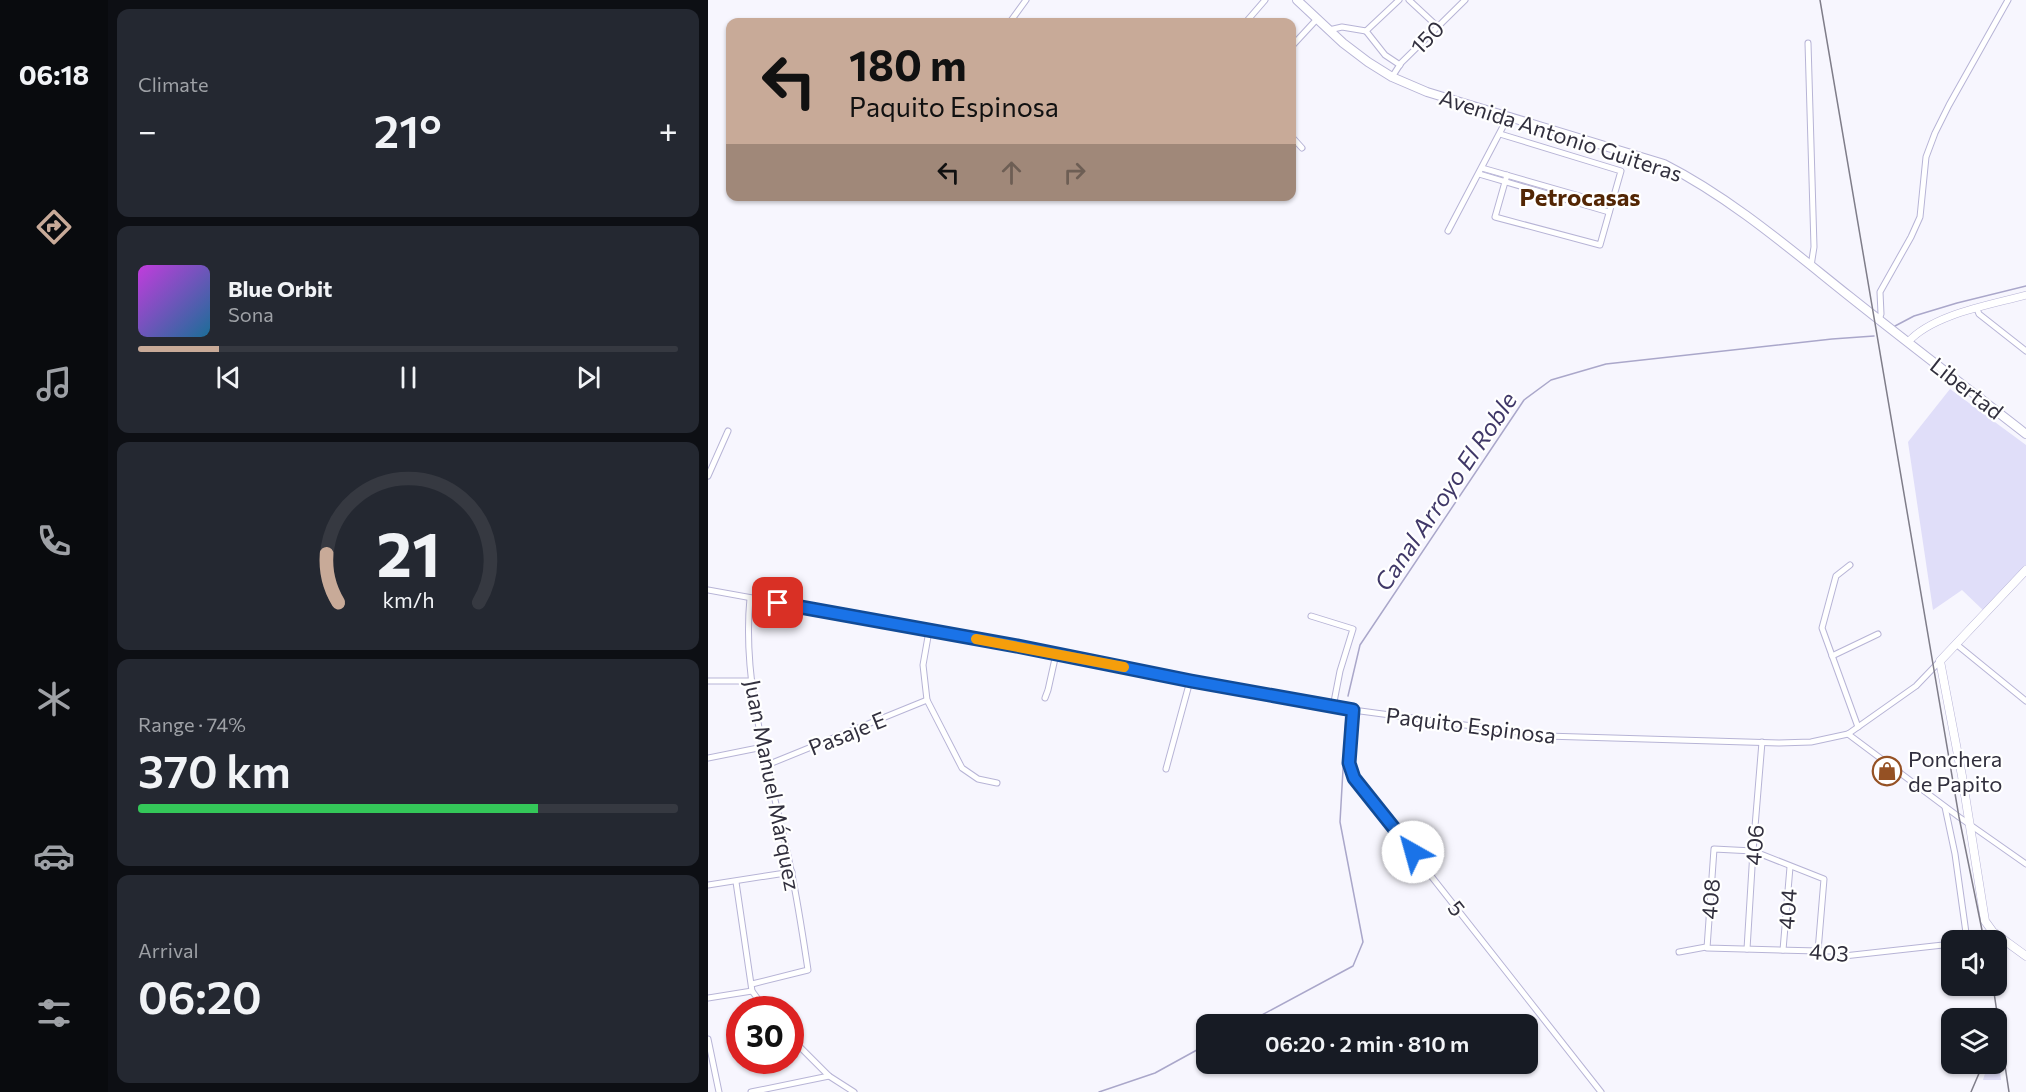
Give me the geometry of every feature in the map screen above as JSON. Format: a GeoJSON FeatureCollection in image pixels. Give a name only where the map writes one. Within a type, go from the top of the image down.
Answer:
{"type":"FeatureCollection","features":[{"type":"Feature","properties":{"kind":"main road","name":"Avenida Antonio Guiteras"},"geometry":{"type":"LineString","coordinates":[[1297,0],[1368,62],[1392,77],[1427,92],[1664,164],[1690,177],[1716,194],[1908,342]]}},
{"type":"Feature","properties":{"kind":"main road","name":"Libertad"},"geometry":{"type":"LineString","coordinates":[[1908,342],[2026,434]]}},
{"type":"Feature","properties":{"kind":"main road"},"geometry":{"type":"LineString","coordinates":[[2026,570],[2023,580],[1940,661],[1962,776],[1986,925],[2026,956]]}},
{"type":"Feature","properties":{"kind":"street"},"geometry":{"type":"LineString","coordinates":[[1013,18],[1026,0]]}},
{"type":"Feature","properties":{"kind":"street"},"geometry":{"type":"LineString","coordinates":[[1249,18],[1265,0]]}},
{"type":"Feature","properties":{"kind":"street"},"geometry":{"type":"LineString","coordinates":[[1366,31],[1399,0]]}},
{"type":"Feature","properties":{"kind":"street"},"geometry":{"type":"LineString","coordinates":[[1409,0],[1437,26]]}},
{"type":"Feature","properties":{"kind":"street","name":"150"},"geometry":{"type":"LineString","coordinates":[[1392,77],[1400,65],[1465,0]]}},
{"type":"Feature","properties":{"kind":"street"},"geometry":{"type":"LineString","coordinates":[[1879,320],[1880,292],[1920,217],[1929,147],[1949,105],[2008,0]]}},
{"type":"Feature","properties":{"kind":"street"},"geometry":{"type":"LineString","coordinates":[[1296,42],[1317,19]]}},
{"type":"Feature","properties":{"kind":"street"},"geometry":{"type":"LineString","coordinates":[[1329,30],[1342,27],[1366,31],[1385,55],[1400,65]]}},
{"type":"Feature","properties":{"kind":"street"},"geometry":{"type":"LineString","coordinates":[[1808,43],[1814,247],[1811,266]]}},
{"type":"Feature","properties":{"kind":"street"},"geometry":{"type":"LineString","coordinates":[[1448,231],[1508,117]]}},
{"type":"Feature","properties":{"kind":"street"},"geometry":{"type":"LineString","coordinates":[[1500,135],[1621,171],[1600,245],[1495,217],[1507,175]]}},
{"type":"Feature","properties":{"kind":"street"},"geometry":{"type":"LineString","coordinates":[[1296,141],[1302,148]]}},
{"type":"Feature","properties":{"kind":"street"},"geometry":{"type":"LineString","coordinates":[[1480,171],[1507,175],[1611,205]]}},
{"type":"Feature","properties":{"kind":"street"},"geometry":{"type":"LineString","coordinates":[[1480,171],[1505,182],[1609,212]]}},
{"type":"Feature","properties":{"kind":"street"},"geometry":{"type":"LineString","coordinates":[[1908,342],[1918,331],[1937,322],[2026,295]]}},
{"type":"Feature","properties":{"kind":"street"},"geometry":{"type":"LineString","coordinates":[[1977,309],[1979,314],[2026,351]]}},
{"type":"Feature","properties":{"kind":"street"},"geometry":{"type":"LineString","coordinates":[[708,476],[728,431]]}},
{"type":"Feature","properties":{"kind":"street"},"geometry":{"type":"LineString","coordinates":[[1850,565],[1836,576],[1822,628],[1858,727]]}},
{"type":"Feature","properties":{"kind":"street","name":"Paquito Espinosa"},"geometry":{"type":"LineString","coordinates":[[708,590],[1333,707],[1546,736],[1810,742],[1848,734]]}},
{"type":"Feature","properties":{"kind":"street","name":"Juan Manuel Márquez"},"geometry":{"type":"LineString","coordinates":[[750,598],[748,653],[752,681],[763,747],[792,872],[808,970],[752,987]]}},
{"type":"Feature","properties":{"kind":"street"},"geometry":{"type":"LineString","coordinates":[[1311,616],[1353,629],[1340,671],[1333,707]]}},
{"type":"Feature","properties":{"kind":"street"},"geometry":{"type":"LineString","coordinates":[[929,632],[923,665],[927,700],[962,768],[978,779],[998,783]]}},
{"type":"Feature","properties":{"kind":"street"},"geometry":{"type":"LineString","coordinates":[[1832,656],[1878,634]]}},
{"type":"Feature","properties":{"kind":"street"},"geometry":{"type":"LineString","coordinates":[[1956,644],[2026,701]]}},
{"type":"Feature","properties":{"kind":"street"},"geometry":{"type":"LineString","coordinates":[[1045,698],[1056,654]]}},
{"type":"Feature","properties":{"kind":"street"},"geometry":{"type":"LineString","coordinates":[[1940,661],[1916,686],[1848,734],[2026,864]]}},
{"type":"Feature","properties":{"kind":"street"},"geometry":{"type":"LineString","coordinates":[[708,681],[752,681]]}},
{"type":"Feature","properties":{"kind":"street"},"geometry":{"type":"LineString","coordinates":[[1166,769],[1191,681]]}},
{"type":"Feature","properties":{"kind":"street","name":"Pasaje E"},"geometry":{"type":"LineString","coordinates":[[767,765],[927,700]]}},
{"type":"Feature","properties":{"kind":"street","name":"5"},"geometry":{"type":"LineString","coordinates":[[1353,710],[1349,763],[1354,778],[1601,1092]]}},
{"type":"Feature","properties":{"kind":"street","name":"406"},"geometry":{"type":"LineString","coordinates":[[1747,949],[1762,742]]}},
{"type":"Feature","properties":{"kind":"street"},"geometry":{"type":"LineString","coordinates":[[708,758],[763,747]]}},
{"type":"Feature","properties":{"kind":"street"},"geometry":{"type":"LineString","coordinates":[[1945,807],[1965,930]]}},
{"type":"Feature","properties":{"kind":"street","name":"408"},"geometry":{"type":"LineString","coordinates":[[1706,948],[1714,849],[1753,851]]}},
{"type":"Feature","properties":{"kind":"street"},"geometry":{"type":"LineString","coordinates":[[1753,851],[1824,879],[1818,951]]}},
{"type":"Feature","properties":{"kind":"street","name":"404"},"geometry":{"type":"LineString","coordinates":[[1784,950],[1790,867]]}},
{"type":"Feature","properties":{"kind":"street"},"geometry":{"type":"LineString","coordinates":[[708,885],[792,872]]}},
{"type":"Feature","properties":{"kind":"street"},"geometry":{"type":"LineString","coordinates":[[736,882],[752,987],[757,996]]}},
{"type":"Feature","properties":{"kind":"street","name":"403"},"geometry":{"type":"LineString","coordinates":[[1679,952],[1706,948],[1833,951],[1844,956],[1941,945]]}},
{"type":"Feature","properties":{"kind":"street"},"geometry":{"type":"LineString","coordinates":[[708,998],[752,987]]}},
{"type":"Feature","properties":{"kind":"street"},"geometry":{"type":"LineString","coordinates":[[708,1039],[718,1092]]}},
{"type":"Feature","properties":{"kind":"street"},"geometry":{"type":"LineString","coordinates":[[804,1051],[829,1076],[854,1092]]}},
{"type":"Feature","properties":{"kind":"street"},"geometry":{"type":"LineString","coordinates":[[751,1092],[829,1076]]}},
{"type":"Feature","properties":{"kind":"shaded area"},"geometry":{"type":"Polygon","coordinates":[[[1950,389],[2026,445],[2026,565],[1984,611],[1962,590],[1933,610],[1908,442],[1950,389]]]}},
{"type":"Feature","properties":{"kind":"shaded area"},"geometry":{"type":"Polygon","coordinates":[[[1985,1074],[2000,1074],[2001,1080],[1983,1080],[1985,1074]]]}},
{"type":"Feature","properties":{"kind":"waterway","name":"Canal Arroyo El Roble"},"geometry":{"type":"LineString","coordinates":[[1895,326],[1914,316],[2026,286]]}},
{"type":"Feature","properties":{"kind":"waterway","name":"Canal Arroyo El Roble"},"geometry":{"type":"LineString","coordinates":[[1348,696],[1360,645],[1524,400],[1551,380],[1606,364],[1874,336]]}},
{"type":"Feature","properties":{"kind":"waterway","name":"Canal Arroyo El Roble"},"geometry":{"type":"LineString","coordinates":[[1264,1014],[1353,966],[1363,942],[1340,822],[1346,717]]}},
{"type":"Feature","properties":{"kind":"waterway","name":"Canal Arroyo El Roble"},"geometry":{"type":"LineString","coordinates":[[1099,1092],[1155,1073],[1196,1050]]}},
{"type":"Feature","properties":{"kind":"railway"},"geometry":{"type":"LineString","coordinates":[[1820,0],[1959,817],[1982,930]]}},
{"type":"Feature","properties":{"kind":"railway"},"geometry":{"type":"LineString","coordinates":[[1995,996],[2009,1092]]}},
{"type":"Feature","properties":{"kind":"railway"},"geometry":{"type":"LineString","coordinates":[[1971,1092],[1979,1074]]}},
{"type":"Feature","properties":{"kind":"slow traffic"},"geometry":{"type":"LineString","coordinates":[[976,639],[1124,667]]}},
{"type":"Feature","properties":{"kind":"place","name":"Ponchera de Papito"},"geometry":{"type":"Point","coordinates":[1887,771]}},
{"type":"Feature","properties":{"kind":"district","name":"Petrocasas"},"geometry":{"type":"Point","coordinates":[1580,196]}},
{"type":"Feature","properties":{"kind":"route"},"geometry":{"type":"LineString","coordinates":[[778,603],[1353,710],[1349,763],[1351,771],[1354,778],[1413,852]]}}]}
